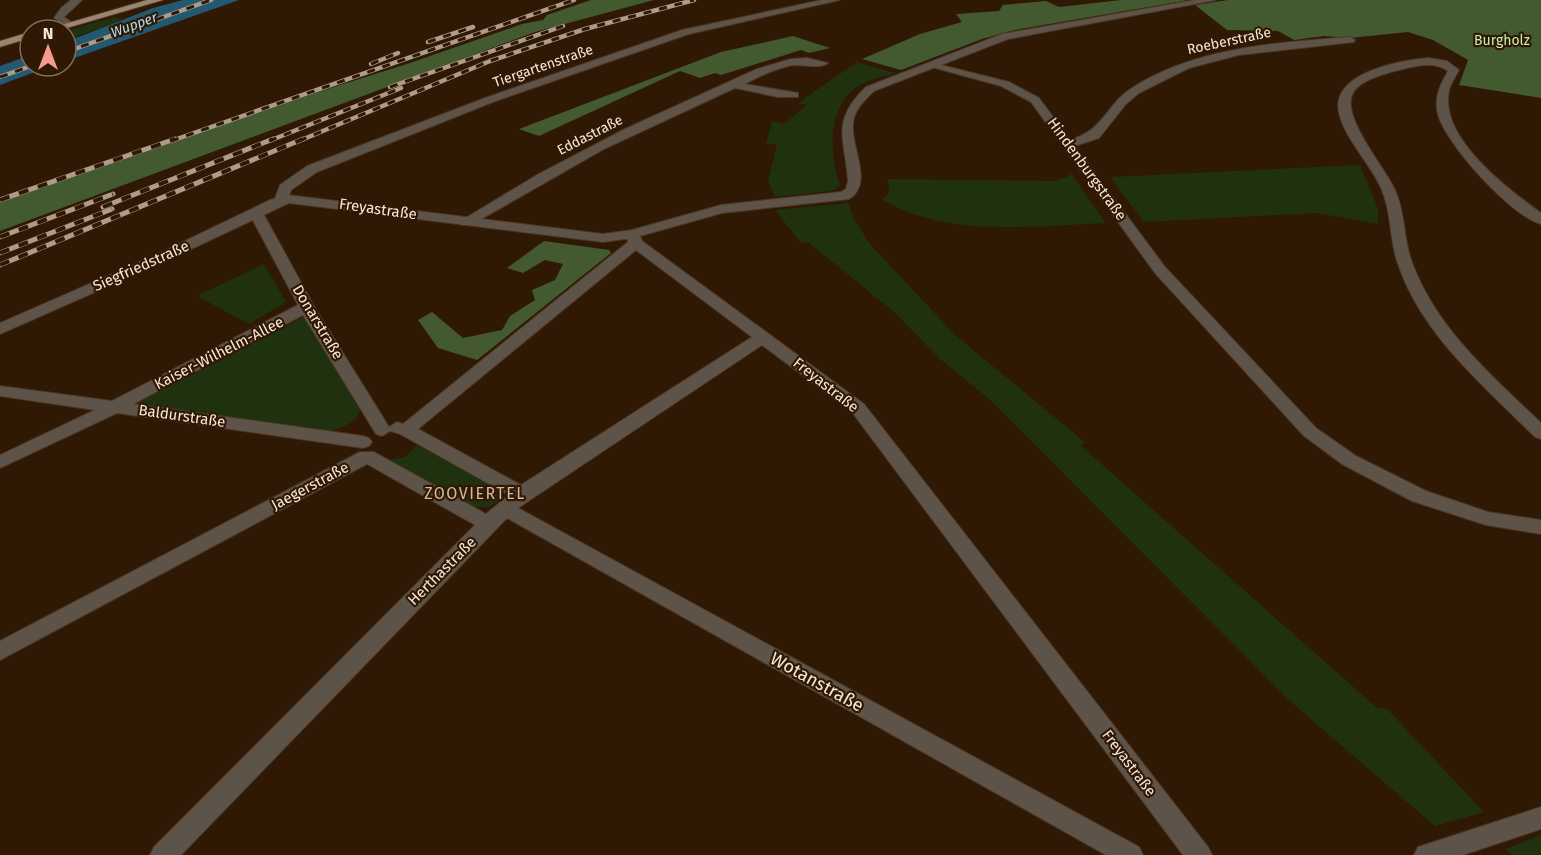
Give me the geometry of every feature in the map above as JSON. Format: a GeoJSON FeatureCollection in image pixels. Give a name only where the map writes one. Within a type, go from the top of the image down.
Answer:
{"type":"FeatureCollection","features":[{"type":"Feature","properties":{"kind":"main road"},"geometry":{"type":"LineString","coordinates":[[78,22],[158,0]]}},
{"type":"Feature","properties":{"kind":"main road"},"geometry":{"type":"LineString","coordinates":[[0,44],[18,39]]}},
{"type":"Feature","properties":{"kind":"street"},"geometry":{"type":"LineString","coordinates":[[59,18],[64,10],[77,0]]}},
{"type":"Feature","properties":{"kind":"street"},"geometry":{"type":"LineString","coordinates":[[778,0],[789,9]]}},
{"type":"Feature","properties":{"kind":"street","name":"Tiergartenstraße"},"geometry":{"type":"LineString","coordinates":[[281,201],[285,188],[304,173],[413,128],[686,32],[835,0]]}},
{"type":"Feature","properties":{"kind":"street"},"geometry":{"type":"LineString","coordinates":[[382,430],[406,430],[635,239],[721,209],[822,199],[849,193],[854,189],[856,182],[846,143],[846,134],[857,102],[870,89],[1006,36],[1210,0]]}},
{"type":"Feature","properties":{"kind":"street","name":"Roeberstraße"},"geometry":{"type":"LineString","coordinates":[[1070,144],[1095,135],[1111,113],[1135,91],[1185,66],[1251,49],[1350,40]]}},
{"type":"Feature","properties":{"kind":"street","name":"Eddastraße"},"geometry":{"type":"LineString","coordinates":[[466,222],[597,148],[705,99],[731,84],[794,62],[823,63]]}},
{"type":"Feature","properties":{"kind":"street"},"geometry":{"type":"LineString","coordinates":[[1541,220],[1485,173],[1452,132],[1441,101],[1444,82],[1454,70],[1451,66],[1424,62],[1391,68],[1361,79],[1346,92],[1341,104],[1343,116],[1380,170],[1392,198],[1405,265],[1427,310],[1463,356],[1541,434]]}},
{"type":"Feature","properties":{"kind":"street","name":"Hindenburgstraße"},"geometry":{"type":"LineString","coordinates":[[933,66],[1005,84],[1027,94],[1043,108],[1160,270],[1310,432],[1349,460],[1419,496],[1486,518],[1541,527]]}},
{"type":"Feature","properties":{"kind":"street"},"geometry":{"type":"LineString","coordinates":[[731,84],[794,95]]}},
{"type":"Feature","properties":{"kind":"street","name":"Freyastraße"},"geometry":{"type":"LineString","coordinates":[[281,201],[307,200],[588,238],[635,239],[858,408],[1199,855]]}},
{"type":"Feature","properties":{"kind":"street","name":"Siegfriedstraße"},"geometry":{"type":"LineString","coordinates":[[0,329],[281,201]]}},
{"type":"Feature","properties":{"kind":"street","name":"Donarstraße"},"geometry":{"type":"LineString","coordinates":[[256,213],[382,430]]}},
{"type":"Feature","properties":{"kind":"street","name":"Kaiser-Wilhelm-Allee"},"geometry":{"type":"LineString","coordinates":[[0,462],[115,407],[308,306]]}},
{"type":"Feature","properties":{"kind":"street","name":"Herthastraße"},"geometry":{"type":"LineString","coordinates":[[162,855],[505,509],[763,337]]}},
{"type":"Feature","properties":{"kind":"street","name":"Baldurstraße"},"geometry":{"type":"LineString","coordinates":[[0,391],[115,407],[365,449]]}},
{"type":"Feature","properties":{"kind":"street","name":"Jaegerstraße"},"geometry":{"type":"LineString","coordinates":[[0,651],[365,449],[382,430]]}},
{"type":"Feature","properties":{"kind":"street","name":"Wotanstraße"},"geometry":{"type":"LineString","coordinates":[[406,430],[505,509]]}},
{"type":"Feature","properties":{"kind":"street","name":"Wotanstraße"},"geometry":{"type":"LineString","coordinates":[[365,449],[505,509],[1130,855]]}},
{"type":"Feature","properties":{"kind":"street"},"geometry":{"type":"LineString","coordinates":[[1427,855],[1541,818]]}},
{"type":"Feature","properties":{"kind":"green space"},"geometry":{"type":"Polygon","coordinates":[[[591,0],[654,0],[535,32],[0,231],[0,202],[318,92],[522,24],[543,20],[547,15],[591,0]]]}},
{"type":"Feature","properties":{"kind":"green space"},"geometry":{"type":"Polygon","coordinates":[[[1121,0],[1189,0],[1015,30],[982,39],[901,70],[862,59],[920,34],[962,22],[956,14],[999,11],[1003,5],[1046,1],[1059,7],[1121,0]]]}},
{"type":"Feature","properties":{"kind":"green space","name":"Burgholz"},"geometry":{"type":"Polygon","coordinates":[[[1228,0],[1541,0],[1541,98],[1459,85],[1468,60],[1433,40],[1408,32],[1350,38],[1324,36],[1294,40],[1278,31],[1227,30],[1195,5],[1228,0]]]}},
{"type":"Feature","properties":{"kind":"green space"},"geometry":{"type":"Polygon","coordinates":[[[114,17],[122,20],[78,36],[78,28],[114,17]]]}},
{"type":"Feature","properties":{"kind":"green space"},"geometry":{"type":"Polygon","coordinates":[[[793,36],[830,48],[809,53],[801,50],[721,75],[715,73],[700,78],[680,71],[539,136],[519,129],[721,52],[793,36]]]}},
{"type":"Feature","properties":{"kind":"green space"},"geometry":{"type":"Polygon","coordinates":[[[857,62],[895,73],[859,85],[839,109],[833,134],[833,148],[840,186],[831,191],[775,197],[768,181],[777,144],[766,144],[772,121],[784,124],[807,105],[798,103],[857,62]]]}},
{"type":"Feature","properties":{"kind":"green space"},"geometry":{"type":"Polygon","coordinates":[[[1360,165],[1378,209],[1378,224],[1317,213],[1144,222],[1110,177],[1360,165]]]}},
{"type":"Feature","properties":{"kind":"green space"},"geometry":{"type":"Polygon","coordinates":[[[1070,172],[1106,223],[1020,227],[961,225],[933,220],[906,211],[882,199],[889,190],[887,179],[1055,181],[1069,176],[1070,172]]]}},
{"type":"Feature","properties":{"kind":"green space"},"geometry":{"type":"Polygon","coordinates":[[[849,203],[853,217],[869,243],[955,335],[1086,443],[1080,445],[1376,707],[1387,709],[1484,812],[1435,826],[1291,702],[989,399],[940,359],[894,312],[808,242],[801,243],[775,210],[849,203]]]}},
{"type":"Feature","properties":{"kind":"green space"},"geometry":{"type":"Polygon","coordinates":[[[544,241],[609,250],[611,253],[477,360],[438,348],[418,320],[432,312],[463,338],[502,330],[510,316],[535,300],[532,290],[555,280],[563,264],[545,260],[523,273],[507,268],[544,241]]]}},
{"type":"Feature","properties":{"kind":"green space"},"geometry":{"type":"Polygon","coordinates":[[[264,264],[286,302],[249,324],[197,296],[264,264]]]}},
{"type":"Feature","properties":{"kind":"green space"},"geometry":{"type":"Polygon","coordinates":[[[304,317],[307,318],[360,411],[343,427],[329,431],[138,404],[138,402],[304,317]]]}},
{"type":"Feature","properties":{"kind":"green space"},"geometry":{"type":"Polygon","coordinates":[[[417,445],[500,489],[503,494],[501,499],[489,507],[475,508],[389,460],[405,457],[417,445]]]}},
{"type":"Feature","properties":{"kind":"green space"},"geometry":{"type":"Polygon","coordinates":[[[1541,835],[1541,855],[1512,855],[1506,849],[1541,835]]]}},
{"type":"Feature","properties":{"kind":"water","name":"Wupper"},"geometry":{"type":"Polygon","coordinates":[[[183,0],[239,0],[78,57],[78,37],[153,8],[183,0]]]}},
{"type":"Feature","properties":{"kind":"water"},"geometry":{"type":"Polygon","coordinates":[[[18,59],[19,78],[0,85],[0,66],[18,59]]]}},
{"type":"Feature","properties":{"kind":"railway"},"geometry":{"type":"LineString","coordinates":[[78,48],[211,0]]}},
{"type":"Feature","properties":{"kind":"railway"},"geometry":{"type":"LineString","coordinates":[[171,141],[574,0]]}},
{"type":"Feature","properties":{"kind":"railway"},"geometry":{"type":"LineString","coordinates":[[299,141],[490,61],[585,29],[694,0]]}},
{"type":"Feature","properties":{"kind":"railway"},"geometry":{"type":"LineString","coordinates":[[390,87],[563,26]]}},
{"type":"Feature","properties":{"kind":"railway"},"geometry":{"type":"LineString","coordinates":[[428,42],[473,27]]}},
{"type":"Feature","properties":{"kind":"railway"},"geometry":{"type":"LineString","coordinates":[[371,64],[398,53]]}},
{"type":"Feature","properties":{"kind":"railway"},"geometry":{"type":"LineString","coordinates":[[0,77],[18,71]]}},
{"type":"Feature","properties":{"kind":"railway"},"geometry":{"type":"LineString","coordinates":[[269,141],[401,88]]}},
{"type":"Feature","properties":{"kind":"railway"},"geometry":{"type":"LineString","coordinates":[[0,200],[175,139]]}},
{"type":"Feature","properties":{"kind":"railway"},"geometry":{"type":"LineString","coordinates":[[103,207],[273,139]]}},
{"type":"Feature","properties":{"kind":"railway"},"geometry":{"type":"LineString","coordinates":[[0,265],[303,139]]}},
{"type":"Feature","properties":{"kind":"railway"},"geometry":{"type":"LineString","coordinates":[[0,237],[113,194]]}},
{"type":"Feature","properties":{"kind":"railway"},"geometry":{"type":"LineString","coordinates":[[0,253],[112,209]]}},
{"type":"Feature","properties":{"kind":"district","name":"ZOOVIERTEL"},"geometry":{"type":"Point","coordinates":[475,493]}}]}
